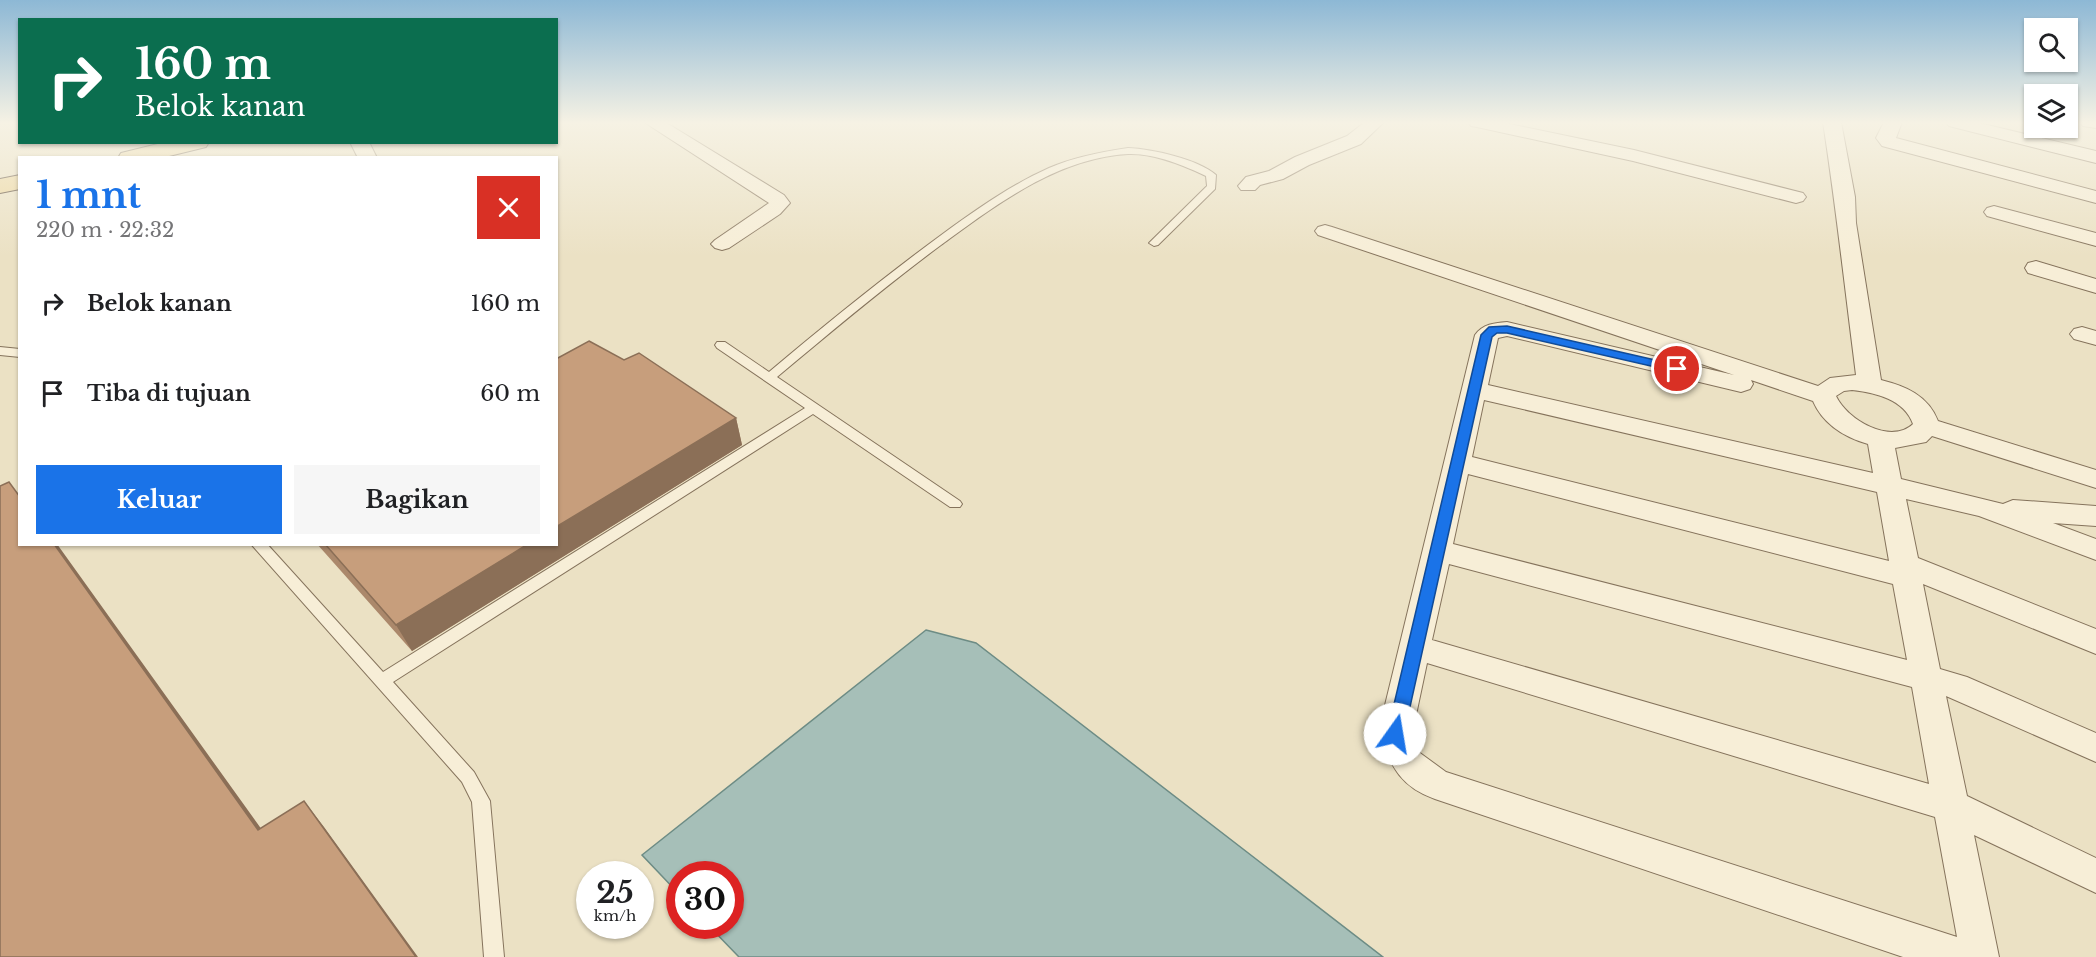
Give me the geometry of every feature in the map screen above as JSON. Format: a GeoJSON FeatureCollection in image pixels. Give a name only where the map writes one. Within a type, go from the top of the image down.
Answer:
{"type":"FeatureCollection","features":[{"type":"Feature","properties":{"kind":"main road"},"geometry":{"type":"LineString","coordinates":[[0,186],[18,182]]}},
{"type":"Feature","properties":{"kind":"street"},"geometry":{"type":"LineString","coordinates":[[722,244],[780,203],[725,167]]}},
{"type":"Feature","properties":{"kind":"street"},"geometry":{"type":"LineString","coordinates":[[1248,186],[1254,181],[1276,175],[1291,167]]}},
{"type":"Feature","properties":{"kind":"street"},"geometry":{"type":"LineString","coordinates":[[1676,167],[1796,197]]}},
{"type":"Feature","properties":{"kind":"street"},"geometry":{"type":"LineString","coordinates":[[1840,167],[1869,383]]}},
{"type":"Feature","properties":{"kind":"street"},"geometry":{"type":"LineString","coordinates":[[1982,167],[2096,197]]}},
{"type":"Feature","properties":{"kind":"street"},"geometry":{"type":"LineString","coordinates":[[1994,212],[2096,240]]}},
{"type":"Feature","properties":{"kind":"street"},"geometry":{"type":"LineString","coordinates":[[1325,231],[1823,396]]}},
{"type":"Feature","properties":{"kind":"street"},"geometry":{"type":"LineString","coordinates":[[2036,268],[2096,286]]}},
{"type":"Feature","properties":{"kind":"street"},"geometry":{"type":"LineString","coordinates":[[1741,384],[1507,329],[1494,330],[1487,335],[1395,734],[1408,763],[1435,784],[1960,957]]}},
{"type":"Feature","properties":{"kind":"street"},"geometry":{"type":"LineString","coordinates":[[1838,383],[1869,383],[1910,401],[1925,417],[1927,426],[1922,434],[1912,439],[1880,438],[1845,424],[1825,405],[1823,396],[1827,388],[1838,383]]}},
{"type":"Feature","properties":{"kind":"street"},"geometry":{"type":"LineString","coordinates":[[1474,390],[1985,508],[2096,550]]}},
{"type":"Feature","properties":{"kind":"street"},"geometry":{"type":"LineString","coordinates":[[1927,426],[2096,479]]}},
{"type":"Feature","properties":{"kind":"street"},"geometry":{"type":"LineString","coordinates":[[1880,438],[1980,957]]}},
{"type":"Feature","properties":{"kind":"street"},"geometry":{"type":"LineString","coordinates":[[1457,462],[1905,570],[2096,642]]}},
{"type":"Feature","properties":{"kind":"street"},"geometry":{"type":"LineString","coordinates":[[1985,508],[2096,516]]}},
{"type":"Feature","properties":{"kind":"street"},"geometry":{"type":"LineString","coordinates":[[1437,550],[1956,686],[2096,748]]}},
{"type":"Feature","properties":{"kind":"street"},"geometry":{"type":"LineString","coordinates":[[1415,647],[1951,806],[2096,876]]}},
{"type":"Feature","properties":{"kind":"lane"},"geometry":{"type":"LineString","coordinates":[[769,378],[903,268],[998,199],[1035,177],[1062,167]]}},
{"type":"Feature","properties":{"kind":"lane"},"geometry":{"type":"LineString","coordinates":[[1154,243],[1212,187],[1211,175],[1185,167]]}},
{"type":"Feature","properties":{"kind":"lane"},"geometry":{"type":"LineString","coordinates":[[721,345],[955,504]]}},
{"type":"Feature","properties":{"kind":"lane"},"geometry":{"type":"LineString","coordinates":[[0,351],[18,353]]}},
{"type":"Feature","properties":{"kind":"lane"},"geometry":{"type":"LineString","coordinates":[[382,681],[813,408]]}},
{"type":"Feature","properties":{"kind":"lane"},"geometry":{"type":"LineString","coordinates":[[260,546],[468,777],[481,801],[494,957]]}},
{"type":"Feature","properties":{"kind":"water"},"geometry":{"type":"Polygon","coordinates":[[[926,630],[976,643],[1383,957],[739,957],[722,939],[744,939],[744,861],[666,861],[666,880],[654,868],[654,861],[648,861],[642,855],[926,630]]]}},
{"type":"Feature","properties":{"kind":"building"},"geometry":{"type":"Polygon","coordinates":[[[589,341],[624,360],[639,353],[736,418],[558,526],[558,358],[589,341]]]}},
{"type":"Feature","properties":{"kind":"building"},"geometry":{"type":"Polygon","coordinates":[[[9,482],[18,494],[18,546],[55,546],[258,830],[304,801],[416,957],[0,957],[0,486],[9,482]]]}},
{"type":"Feature","properties":{"kind":"building"},"geometry":{"type":"Polygon","coordinates":[[[327,546],[525,546],[396,625],[327,546]]]}},
{"type":"Feature","properties":{"kind":"route"},"geometry":{"type":"LineString","coordinates":[[1395,734],[1487,335],[1494,330],[1507,329],[1677,369]]}}]}
